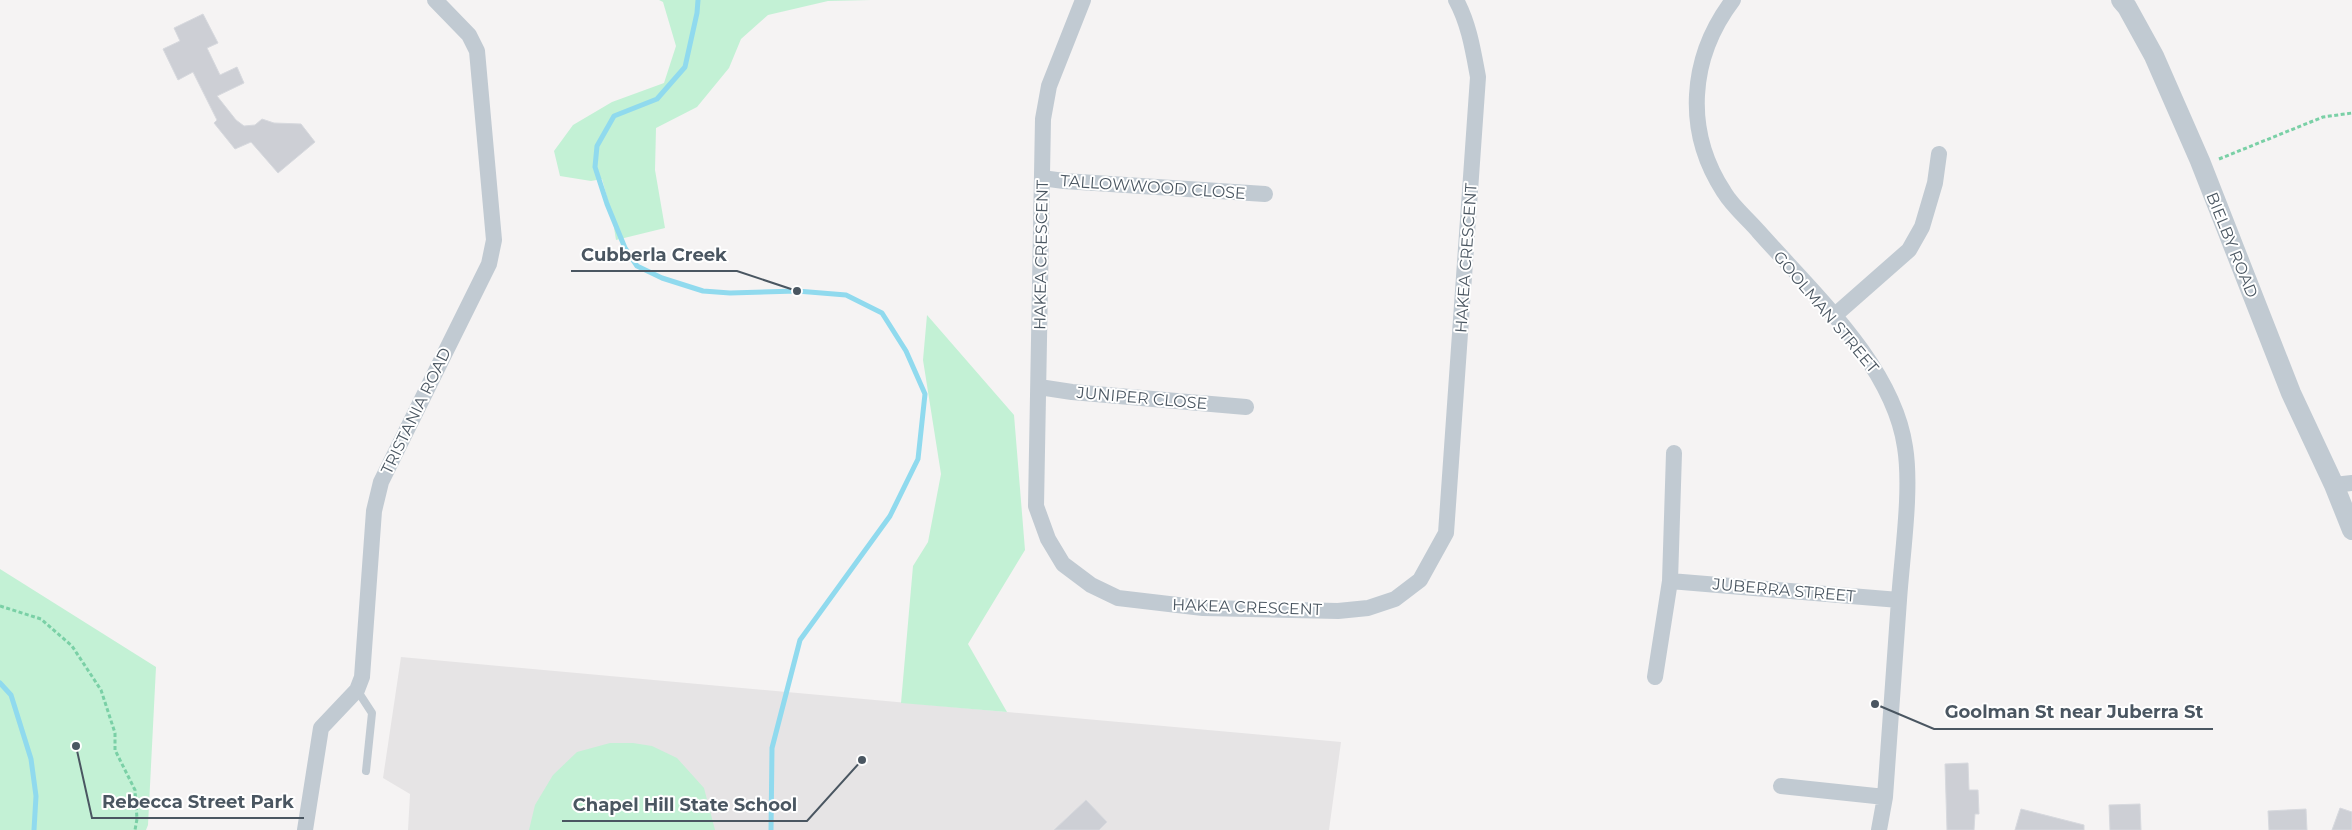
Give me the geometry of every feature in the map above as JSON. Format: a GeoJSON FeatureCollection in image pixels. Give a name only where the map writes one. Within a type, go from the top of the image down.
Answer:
{"type":"FeatureCollection","features":[{"type":"Feature","properties":{"kind":"street","name":"TRISTANIA ROAD"},"geometry":{"type":"LineString","coordinates":[[305,830],[321,728],[357,690],[362,677],[374,511],[381,482],[489,264],[494,240],[477,51],[469,35],[435,0]]}},
{"type":"Feature","properties":{"kind":"street","name":"HAKEA CRESCENT"},"geometry":{"type":"LineString","coordinates":[[1083,0],[1049,86],[1043,119],[1036,506],[1048,539],[1063,564],[1091,585],[1118,598],[1203,608],[1338,611],[1368,608],[1395,599],[1420,580],[1446,533],[1478,77],[1472,45],[1463,14],[1456,0]]}},
{"type":"Feature","properties":{"kind":"street","name":"GOOLMAN STREET"},"geometry":{"type":"LineString","coordinates":[[1733,0],[1716,26],[1702,63],[1695,95],[1696,114],[1707,160],[1724,193],[1834,316],[1876,370],[1895,408],[1905,447],[1906,488],[1899,600],[1885,797],[1879,830]]}},
{"type":"Feature","properties":{"kind":"street","name":"BIELBY ROAD"},"geometry":{"type":"LineString","coordinates":[[2121,0],[2127,7],[2154,56],[2200,161],[2291,394],[2341,487],[2352,517]]}},
{"type":"Feature","properties":{"kind":"street"},"geometry":{"type":"LineString","coordinates":[[1834,316],[1909,250],[1922,227],[1935,183],[1939,154]]}},
{"type":"Feature","properties":{"kind":"street","name":"TALLOWWOOD CLOSE"},"geometry":{"type":"LineString","coordinates":[[1042,178],[1064,182],[1265,194]]}},
{"type":"Feature","properties":{"kind":"street","name":"JUNIPER CLOSE"},"geometry":{"type":"LineString","coordinates":[[1039,387],[1072,392],[1246,407]]}},
{"type":"Feature","properties":{"kind":"street"},"geometry":{"type":"LineString","coordinates":[[1655,677],[1670,581],[1674,453]]}},
{"type":"Feature","properties":{"kind":"street","name":"JUBERRA STREET"},"geometry":{"type":"LineString","coordinates":[[1670,581],[1899,600]]}},
{"type":"Feature","properties":{"kind":"street"},"geometry":{"type":"LineString","coordinates":[[1781,786],[1885,797]]}},
{"type":"Feature","properties":{"kind":"lane"},"geometry":{"type":"LineString","coordinates":[[357,690],[372,713],[366,771]]}},
{"type":"Feature","properties":{"kind":"path"},"geometry":{"type":"LineString","coordinates":[[2219,159],[2323,117],[2352,114]]}},
{"type":"Feature","properties":{"kind":"path"},"geometry":{"type":"LineString","coordinates":[[0,606],[41,619],[72,646],[101,690],[115,733],[115,750],[135,790],[137,820],[135,830]]}},
{"type":"Feature","properties":{"kind":"shaded area"},"geometry":{"type":"Polygon","coordinates":[[[401,657],[1341,742],[1329,830],[408,830],[410,794],[383,778],[401,657]]]}},
{"type":"Feature","properties":{"kind":"green space"},"geometry":{"type":"Polygon","coordinates":[[[659,0],[871,0],[828,1],[768,15],[741,39],[729,68],[697,107],[656,128],[655,170],[665,228],[616,240],[612,215],[602,179],[591,181],[560,176],[554,151],[573,125],[612,102],[664,83],[676,46],[663,2],[659,0]]]}},
{"type":"Feature","properties":{"kind":"green space"},"geometry":{"type":"Polygon","coordinates":[[[927,315],[1014,415],[1025,550],[968,644],[1007,712],[901,703],[913,566],[928,542],[941,474],[923,360],[927,315]]]}},
{"type":"Feature","properties":{"kind":"green space"},"geometry":{"type":"Polygon","coordinates":[[[0,569],[156,667],[148,825],[146,830],[0,830],[0,569]]]}},
{"type":"Feature","properties":{"kind":"green space"},"geometry":{"type":"Polygon","coordinates":[[[610,743],[633,743],[652,746],[677,758],[704,788],[715,830],[529,830],[535,805],[553,775],[577,752],[610,743]]]}},
{"type":"Feature","properties":{"kind":"building"},"geometry":{"type":"Polygon","coordinates":[[[203,14],[218,43],[207,48],[220,75],[237,67],[244,83],[217,96],[236,120],[244,126],[255,125],[262,119],[274,123],[301,124],[315,142],[278,173],[251,142],[235,149],[214,123],[217,120],[193,72],[178,80],[163,49],[180,41],[174,28],[203,14]]]}},
{"type":"Feature","properties":{"kind":"building"},"geometry":{"type":"Polygon","coordinates":[[[1968,763],[1969,790],[1978,790],[1979,814],[1975,814],[1974,830],[1947,830],[1945,764],[1968,763]]]}},
{"type":"Feature","properties":{"kind":"building"},"geometry":{"type":"Polygon","coordinates":[[[1086,800],[1107,822],[1099,830],[1054,830],[1086,800]]]}},
{"type":"Feature","properties":{"kind":"building"},"geometry":{"type":"Polygon","coordinates":[[[2140,804],[2141,830],[2110,830],[2109,805],[2140,804]]]}},
{"type":"Feature","properties":{"kind":"building"},"geometry":{"type":"Polygon","coordinates":[[[2340,808],[2352,812],[2352,830],[2332,830],[2340,808]]]}},
{"type":"Feature","properties":{"kind":"building"},"geometry":{"type":"Polygon","coordinates":[[[2021,809],[2084,825],[2084,830],[2015,830],[2021,809]]]}},
{"type":"Feature","properties":{"kind":"building"},"geometry":{"type":"Polygon","coordinates":[[[2306,809],[2307,830],[2269,830],[2268,811],[2306,809]]]}},
{"type":"Feature","properties":{"kind":"waterway"},"geometry":{"type":"LineString","coordinates":[[698,0],[685,67],[657,99],[614,116],[597,146],[595,167],[607,204],[625,248],[637,266],[662,278],[703,291],[730,293],[797,291],[846,295],[882,313],[906,351],[925,394],[918,459],[890,516],[800,640],[772,748],[771,830]]}},
{"type":"Feature","properties":{"kind":"waterway"},"geometry":{"type":"LineString","coordinates":[[0,683],[11,695],[31,759],[36,796],[34,830]]}},
{"type":"Feature","properties":{"kind":"place","name":"Cubberla Creek"},"geometry":{"type":"Point","coordinates":[797,291]}},
{"type":"Feature","properties":{"kind":"place","name":"Goolman St near Juberra St"},"geometry":{"type":"Point","coordinates":[1875,704]}},
{"type":"Feature","properties":{"kind":"place","name":"Rebecca Street Park"},"geometry":{"type":"Point","coordinates":[76,746]}},
{"type":"Feature","properties":{"kind":"place","name":"Chapel Hill State School"},"geometry":{"type":"Point","coordinates":[862,760]}}]}
